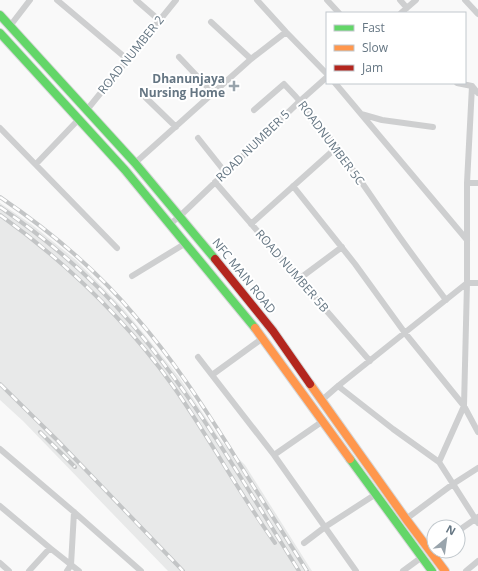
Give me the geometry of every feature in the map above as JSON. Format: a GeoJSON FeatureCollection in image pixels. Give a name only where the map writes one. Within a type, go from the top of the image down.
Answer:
{"type":"FeatureCollection","features":[{"type":"Feature","properties":{"kind":"main road","name":"NFC MAIN ROAD"},"geometry":{"type":"LineString","coordinates":[[0,15],[180,216],[273,331],[406,519],[426,542]]}},
{"type":"Feature","properties":{"kind":"main road","name":"NFC MAIN ROAD"},"geometry":{"type":"LineString","coordinates":[[0,33],[124,170],[186,243],[263,338],[432,571]]}},
{"type":"Feature","properties":{"kind":"main road"},"geometry":{"type":"LineString","coordinates":[[343,449],[352,443]]}},
{"type":"Feature","properties":{"kind":"main road","name":"NFC MAIN ROAD"},"geometry":{"type":"LineString","coordinates":[[438,559],[445,571]]}},
{"type":"Feature","properties":{"kind":"street"},"geometry":{"type":"LineString","coordinates":[[10,26],[30,0]]}},
{"type":"Feature","properties":{"kind":"street"},"geometry":{"type":"LineString","coordinates":[[58,0],[127,59]]}},
{"type":"Feature","properties":{"kind":"street"},"geometry":{"type":"LineString","coordinates":[[136,0],[159,20]]}},
{"type":"Feature","properties":{"kind":"street","name":"ROAD NUMBER 2"},"geometry":{"type":"LineString","coordinates":[[86,111],[176,0]]}},
{"type":"Feature","properties":{"kind":"street"},"geometry":{"type":"LineString","coordinates":[[257,0],[326,73]]}},
{"type":"Feature","properties":{"kind":"street"},"geometry":{"type":"LineString","coordinates":[[327,0],[338,12]]}},
{"type":"Feature","properties":{"kind":"street"},"geometry":{"type":"LineString","coordinates":[[400,0],[407,8]]}},
{"type":"Feature","properties":{"kind":"street"},"geometry":{"type":"LineString","coordinates":[[402,12],[416,0]]}},
{"type":"Feature","properties":{"kind":"street"},"geometry":{"type":"LineString","coordinates":[[465,0],[478,14]]}},
{"type":"Feature","properties":{"kind":"street"},"geometry":{"type":"LineString","coordinates":[[211,22],[251,58]]}},
{"type":"Feature","properties":{"kind":"street"},"geometry":{"type":"LineString","coordinates":[[134,163],[176,127],[251,58],[286,32]]}},
{"type":"Feature","properties":{"kind":"street"},"geometry":{"type":"LineString","coordinates":[[179,57],[213,92]]}},
{"type":"Feature","properties":{"kind":"street","name":"ROAD NUMBER 5"},"geometry":{"type":"LineString","coordinates":[[170,224],[326,78]]}},
{"type":"Feature","properties":{"kind":"street","name":"ROADNUMBER 5C"},"geometry":{"type":"LineString","coordinates":[[254,110],[284,84],[300,101],[337,147],[398,236],[446,300]]}},
{"type":"Feature","properties":{"kind":"street"},"geometry":{"type":"LineString","coordinates":[[336,84],[467,240]]}},
{"type":"Feature","properties":{"kind":"street"},"geometry":{"type":"LineString","coordinates":[[462,84],[472,86],[478,93]]}},
{"type":"Feature","properties":{"kind":"street"},"geometry":{"type":"LineString","coordinates":[[439,462],[464,406],[467,283],[467,183],[472,86]]}},
{"type":"Feature","properties":{"kind":"street"},"geometry":{"type":"LineString","coordinates":[[144,95],[176,127]]}},
{"type":"Feature","properties":{"kind":"street"},"geometry":{"type":"LineString","coordinates":[[361,114],[382,120],[433,127]]}},
{"type":"Feature","properties":{"kind":"street"},"geometry":{"type":"LineString","coordinates":[[36,164],[78,120]]}},
{"type":"Feature","properties":{"kind":"street"},"geometry":{"type":"LineString","coordinates":[[0,128],[117,248]]}},
{"type":"Feature","properties":{"kind":"street"},"geometry":{"type":"LineString","coordinates":[[198,138],[225,172]]}},
{"type":"Feature","properties":{"kind":"street"},"geometry":{"type":"LineString","coordinates":[[251,224],[337,147]]}},
{"type":"Feature","properties":{"kind":"street","name":"ROAD NUMBER 5B"},"geometry":{"type":"LineString","coordinates":[[215,182],[370,361]]}},
{"type":"Feature","properties":{"kind":"street"},"geometry":{"type":"LineString","coordinates":[[467,183],[478,183]]}},
{"type":"Feature","properties":{"kind":"street"},"geometry":{"type":"LineString","coordinates":[[293,186],[356,264],[405,333],[464,406],[475,421],[478,432]]}},
{"type":"Feature","properties":{"kind":"street"},"geometry":{"type":"LineString","coordinates":[[132,276],[186,243]]}},
{"type":"Feature","properties":{"kind":"street"},"geometry":{"type":"LineString","coordinates":[[299,280],[342,247]]}},
{"type":"Feature","properties":{"kind":"street"},"geometry":{"type":"LineString","coordinates":[[322,400],[467,283],[478,283]]}},
{"type":"Feature","properties":{"kind":"street"},"geometry":{"type":"LineString","coordinates":[[212,375],[263,338]]}},
{"type":"Feature","properties":{"kind":"street"},"geometry":{"type":"LineString","coordinates":[[198,357],[274,455],[356,571]]}},
{"type":"Feature","properties":{"kind":"street"},"geometry":{"type":"LineString","coordinates":[[338,386],[393,429],[439,462],[477,519],[466,526]]}},
{"type":"Feature","properties":{"kind":"street"},"geometry":{"type":"LineString","coordinates":[[274,455],[323,421]]}},
{"type":"Feature","properties":{"kind":"street"},"geometry":{"type":"LineString","coordinates":[[0,449],[141,571]]}},
{"type":"Feature","properties":{"kind":"street"},"geometry":{"type":"LineString","coordinates":[[406,519],[453,484],[478,468]]}},
{"type":"Feature","properties":{"kind":"street"},"geometry":{"type":"LineString","coordinates":[[304,543],[325,527],[376,494]]}},
{"type":"Feature","properties":{"kind":"street"},"geometry":{"type":"LineString","coordinates":[[0,506],[50,548],[69,568],[79,571]]}},
{"type":"Feature","properties":{"kind":"street"},"geometry":{"type":"LineString","coordinates":[[69,568],[74,512]]}},
{"type":"Feature","properties":{"kind":"street"},"geometry":{"type":"LineString","coordinates":[[29,571],[50,548]]}},
{"type":"Feature","properties":{"kind":"street"},"geometry":{"type":"LineString","coordinates":[[403,571],[422,557]]}},
{"type":"Feature","properties":{"kind":"street"},"geometry":{"type":"LineString","coordinates":[[466,571],[478,561]]}},
{"type":"Feature","properties":{"kind":"street"},"geometry":{"type":"LineString","coordinates":[[0,563],[9,571]]}},
{"type":"Feature","properties":{"kind":"shaded area"},"geometry":{"type":"Polygon","coordinates":[[[0,203],[31,224],[76,260],[123,308],[179,377],[222,442],[245,465],[312,571],[168,571],[23,421],[0,400],[0,203]]]}},
{"type":"Feature","properties":{"kind":"railway"},"geometry":{"type":"LineString","coordinates":[[0,197],[37,223],[89,267],[121,300],[149,333],[174,365],[209,416],[307,571]]}},
{"type":"Feature","properties":{"kind":"railway"},"geometry":{"type":"LineString","coordinates":[[0,207],[53,246],[86,275],[116,306],[155,352],[220,444],[299,571]]}},
{"type":"Feature","properties":{"kind":"railway"},"geometry":{"type":"LineString","coordinates":[[0,215],[25,233],[94,293],[155,361],[186,405],[249,505],[275,543]]}},
{"type":"Feature","properties":{"kind":"railway"},"geometry":{"type":"LineString","coordinates":[[0,384],[58,441],[183,571]]}},
{"type":"Feature","properties":{"kind":"railway"},"geometry":{"type":"LineString","coordinates":[[40,432],[75,467]]}},
{"type":"Feature","properties":{"kind":"traffic: fast"},"geometry":{"type":"LineString","coordinates":[[0,15],[135,163],[215,259]]}},
{"type":"Feature","properties":{"kind":"traffic: fast"},"geometry":{"type":"LineString","coordinates":[[0,33],[125,170],[255,328]]}},
{"type":"Feature","properties":{"kind":"traffic: fast"},"geometry":{"type":"LineString","coordinates":[[350,459],[432,571]]}},
{"type":"Feature","properties":{"kind":"traffic: slow"},"geometry":{"type":"LineString","coordinates":[[255,328],[350,459]]}},
{"type":"Feature","properties":{"kind":"traffic: slow"},"geometry":{"type":"LineString","coordinates":[[310,384],[445,571]]}},
{"type":"Feature","properties":{"kind":"traffic: jam"},"geometry":{"type":"LineString","coordinates":[[215,259],[273,331],[310,384]]}},
{"type":"Feature","properties":{"kind":"place","name":"Dhanunjaya Nursing Home"},"geometry":{"type":"Point","coordinates":[234,86]}}]}
